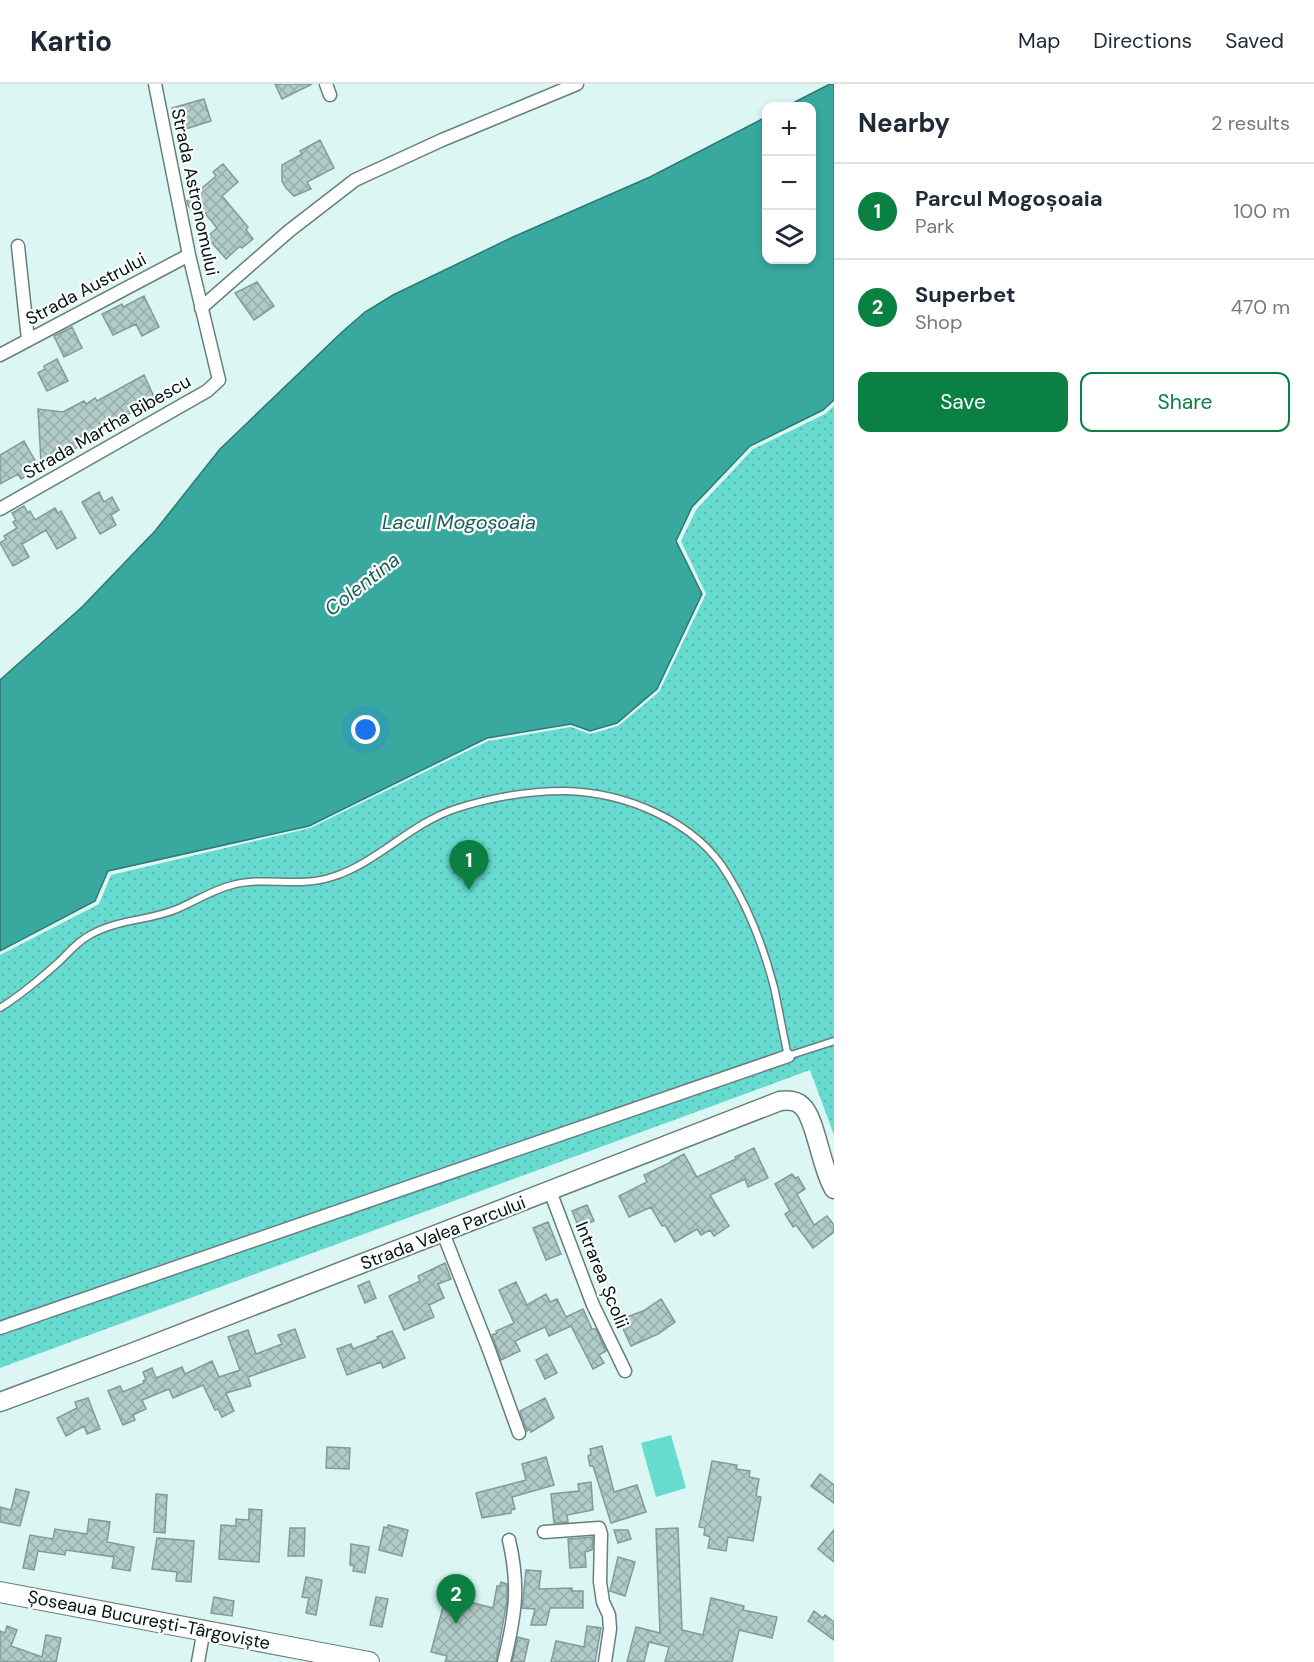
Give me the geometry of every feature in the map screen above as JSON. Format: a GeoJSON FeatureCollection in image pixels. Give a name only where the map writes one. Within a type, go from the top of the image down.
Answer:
{"type":"FeatureCollection","features":[{"type":"Feature","properties":{"kind":"main road","name":"Șoseaua București-Târgoviște"},"geometry":{"type":"LineString","coordinates":[[0,1592],[204,1629],[366,1662]]}},
{"type":"Feature","properties":{"kind":"street","name":"Strada Astronomului"},"geometry":{"type":"LineString","coordinates":[[155,84],[201,308]]}},
{"type":"Feature","properties":{"kind":"street"},"geometry":{"type":"LineString","coordinates":[[201,308],[289,231],[355,180],[442,140],[577,84]]}},
{"type":"Feature","properties":{"kind":"street"},"geometry":{"type":"LineString","coordinates":[[18,246],[28,340]]}},
{"type":"Feature","properties":{"kind":"street","name":"Strada Austrului"},"geometry":{"type":"LineString","coordinates":[[0,355],[189,255]]}},
{"type":"Feature","properties":{"kind":"street","name":"Strada Martha Bibescu"},"geometry":{"type":"LineString","coordinates":[[0,509],[214,387],[219,380],[219,375],[201,308]]}},
{"type":"Feature","properties":{"kind":"street"},"geometry":{"type":"LineString","coordinates":[[0,1328],[788,1056]]}},
{"type":"Feature","properties":{"kind":"street","name":"Strada Valea Parcului"},"geometry":{"type":"LineString","coordinates":[[0,1402],[134,1353],[780,1101],[798,1103],[807,1112],[824,1167],[834,1189]]}},
{"type":"Feature","properties":{"kind":"street","name":"Intrarea Școlii"},"geometry":{"type":"LineString","coordinates":[[550,1191],[589,1295],[625,1371]]}},
{"type":"Feature","properties":{"kind":"street"},"geometry":{"type":"LineString","coordinates":[[443,1233],[519,1433]]}},
{"type":"Feature","properties":{"kind":"street"},"geometry":{"type":"LineString","coordinates":[[544,1532],[599,1528],[601,1534],[600,1582],[603,1602],[609,1615],[610,1629],[604,1662]]}},
{"type":"Feature","properties":{"kind":"street"},"geometry":{"type":"LineString","coordinates":[[504,1662],[517,1596],[509,1540]]}},
{"type":"Feature","properties":{"kind":"street"},"geometry":{"type":"LineString","coordinates":[[198,1662],[204,1629]]}},
{"type":"Feature","properties":{"kind":"lane"},"geometry":{"type":"LineString","coordinates":[[0,1008],[28,988],[89,935],[107,926],[177,910],[215,889],[240,883],[267,881],[294,884],[332,877],[374,858],[425,823],[453,810],[484,801],[564,791],[620,800],[658,813],[688,831],[709,851],[732,883],[742,902],[761,946],[774,987],[788,1056],[834,1041]]}},
{"type":"Feature","properties":{"kind":"shaded area"},"geometry":{"type":"Polygon","coordinates":[[[834,406],[834,1135],[810,1070],[0,1368],[0,955],[99,904],[111,875],[310,828],[488,741],[571,727],[590,734],[618,726],[659,692],[706,594],[681,541],[696,510],[753,449],[825,414],[834,406]]]}},
{"type":"Feature","properties":{"kind":"shaded area"},"geometry":{"type":"Polygon","coordinates":[[[671,1435],[686,1488],[656,1497],[641,1443],[671,1435]]]}},
{"type":"Feature","properties":{"kind":"water","name":"Lacul Mogoșoaia"},"geometry":{"type":"Polygon","coordinates":[[[834,84],[834,400],[823,410],[750,446],[692,507],[676,541],[702,594],[657,689],[617,723],[590,731],[571,724],[487,738],[309,826],[108,871],[95,901],[0,951],[0,680],[82,607],[155,531],[220,449],[342,332],[365,312],[393,295],[513,237],[650,177],[762,119],[762,264],[816,264],[816,102],[795,102],[834,84]]]}},
{"type":"Feature","properties":{"kind":"building"},"geometry":{"type":"Polygon","coordinates":[[[275,84],[312,84],[282,99],[275,84]]]}},
{"type":"Feature","properties":{"kind":"building"},"geometry":{"type":"Polygon","coordinates":[[[204,99],[211,121],[179,131],[172,108],[204,99]]]}},
{"type":"Feature","properties":{"kind":"building"},"geometry":{"type":"Polygon","coordinates":[[[320,140],[334,168],[307,182],[311,189],[294,196],[282,181],[282,165],[302,154],[300,151],[320,140]]]}},
{"type":"Feature","properties":{"kind":"building"},"geometry":{"type":"Polygon","coordinates":[[[223,164],[238,182],[222,196],[248,227],[246,230],[253,239],[242,248],[240,246],[226,259],[207,237],[217,228],[204,212],[197,218],[187,201],[216,176],[213,172],[223,164]]]}},
{"type":"Feature","properties":{"kind":"building"},"geometry":{"type":"Polygon","coordinates":[[[257,282],[274,306],[254,320],[235,293],[257,282]]]}},
{"type":"Feature","properties":{"kind":"building"},"geometry":{"type":"Polygon","coordinates":[[[144,296],[159,327],[142,336],[136,324],[113,335],[102,314],[122,304],[123,307],[144,296]]]}},
{"type":"Feature","properties":{"kind":"building"},"geometry":{"type":"Polygon","coordinates":[[[72,327],[82,348],[64,357],[54,336],[72,327]]]}},
{"type":"Feature","properties":{"kind":"building"},"geometry":{"type":"Polygon","coordinates":[[[57,359],[68,381],[47,391],[38,373],[45,369],[44,366],[57,359]]]}},
{"type":"Feature","properties":{"kind":"building"},"geometry":{"type":"Polygon","coordinates":[[[144,375],[156,401],[74,440],[78,447],[56,459],[54,455],[41,462],[38,409],[63,412],[84,401],[86,404],[95,398],[97,401],[144,375]]]}},
{"type":"Feature","properties":{"kind":"building"},"geometry":{"type":"Polygon","coordinates":[[[24,441],[37,464],[33,467],[35,471],[21,479],[18,474],[0,484],[0,455],[24,441]]]}},
{"type":"Feature","properties":{"kind":"building"},"geometry":{"type":"Polygon","coordinates":[[[99,492],[104,502],[112,497],[119,510],[111,515],[116,525],[100,534],[82,502],[99,492]]]}},
{"type":"Feature","properties":{"kind":"building"},"geometry":{"type":"Polygon","coordinates":[[[24,506],[35,520],[55,508],[58,513],[61,511],[76,538],[57,549],[46,530],[22,544],[29,557],[13,566],[0,543],[6,539],[4,536],[17,528],[13,522],[16,520],[12,513],[24,506]]]}},
{"type":"Feature","properties":{"kind":"building"},"geometry":{"type":"Polygon","coordinates":[[[754,1148],[768,1178],[748,1187],[745,1179],[710,1195],[729,1226],[714,1236],[710,1230],[701,1235],[697,1229],[675,1242],[651,1207],[629,1217],[619,1196],[647,1182],[644,1175],[684,1154],[697,1177],[754,1148]]]}},
{"type":"Feature","properties":{"kind":"building"},"geometry":{"type":"Polygon","coordinates":[[[792,1174],[795,1178],[798,1177],[805,1189],[797,1194],[814,1225],[827,1216],[834,1225],[834,1232],[813,1248],[796,1225],[793,1227],[785,1214],[790,1211],[775,1184],[792,1174]]]}},
{"type":"Feature","properties":{"kind":"building"},"geometry":{"type":"Polygon","coordinates":[[[587,1205],[594,1221],[579,1228],[572,1211],[587,1205]]]}},
{"type":"Feature","properties":{"kind":"building"},"geometry":{"type":"Polygon","coordinates":[[[548,1222],[561,1254],[546,1260],[533,1228],[548,1222]]]}},
{"type":"Feature","properties":{"kind":"building"},"geometry":{"type":"Polygon","coordinates":[[[445,1263],[451,1279],[438,1284],[444,1298],[429,1305],[434,1317],[404,1330],[389,1296],[420,1281],[418,1276],[445,1263]]]}},
{"type":"Feature","properties":{"kind":"building"},"geometry":{"type":"Polygon","coordinates":[[[369,1281],[376,1298],[365,1303],[358,1286],[369,1281]]]}},
{"type":"Feature","properties":{"kind":"building"},"geometry":{"type":"Polygon","coordinates":[[[516,1282],[527,1305],[546,1294],[550,1302],[557,1299],[566,1317],[583,1309],[606,1351],[599,1355],[604,1363],[593,1369],[571,1326],[549,1336],[545,1327],[515,1341],[520,1351],[501,1360],[492,1335],[514,1323],[499,1290],[516,1282]]]}},
{"type":"Feature","properties":{"kind":"building"},"geometry":{"type":"Polygon","coordinates":[[[661,1299],[675,1322],[658,1334],[631,1346],[619,1320],[643,1311],[661,1299]]]}},
{"type":"Feature","properties":{"kind":"building"},"geometry":{"type":"Polygon","coordinates":[[[295,1329],[305,1357],[248,1377],[251,1386],[226,1393],[234,1411],[222,1417],[218,1409],[215,1410],[203,1385],[173,1398],[169,1389],[142,1400],[146,1409],[133,1415],[135,1420],[123,1425],[108,1391],[120,1386],[123,1392],[144,1383],[143,1381],[146,1380],[143,1372],[152,1368],[156,1378],[182,1367],[185,1374],[212,1361],[219,1377],[240,1370],[228,1337],[248,1330],[256,1354],[282,1344],[278,1335],[295,1329]]]}},
{"type":"Feature","properties":{"kind":"building"},"geometry":{"type":"Polygon","coordinates":[[[392,1331],[405,1358],[383,1368],[381,1362],[347,1375],[337,1349],[351,1344],[353,1349],[392,1331]]]}},
{"type":"Feature","properties":{"kind":"building"},"geometry":{"type":"Polygon","coordinates":[[[547,1354],[557,1373],[545,1379],[536,1360],[547,1354]]]}},
{"type":"Feature","properties":{"kind":"building"},"geometry":{"type":"Polygon","coordinates":[[[88,1398],[100,1429],[87,1434],[84,1426],[66,1436],[57,1418],[77,1408],[75,1402],[88,1398]]]}},
{"type":"Feature","properties":{"kind":"building"},"geometry":{"type":"Polygon","coordinates":[[[545,1398],[554,1418],[531,1432],[530,1429],[527,1431],[520,1411],[545,1398]]]}},
{"type":"Feature","properties":{"kind":"building"},"geometry":{"type":"Polygon","coordinates":[[[602,1446],[614,1492],[637,1485],[646,1512],[611,1523],[588,1456],[591,1454],[590,1449],[602,1446]]]}},
{"type":"Feature","properties":{"kind":"building"},"geometry":{"type":"Polygon","coordinates":[[[327,1447],[350,1448],[349,1469],[326,1468],[327,1447]]]}},
{"type":"Feature","properties":{"kind":"building"},"geometry":{"type":"Polygon","coordinates":[[[546,1457],[554,1485],[512,1497],[515,1509],[511,1510],[511,1513],[482,1518],[476,1493],[526,1480],[522,1464],[546,1457]]]}},
{"type":"Feature","properties":{"kind":"building"},"geometry":{"type":"Polygon","coordinates":[[[712,1461],[737,1465],[736,1469],[750,1471],[749,1477],[759,1479],[756,1496],[761,1497],[753,1541],[728,1537],[726,1551],[708,1548],[710,1537],[704,1535],[705,1528],[699,1527],[712,1461]]]}},
{"type":"Feature","properties":{"kind":"building"},"geometry":{"type":"Polygon","coordinates":[[[820,1474],[834,1485],[834,1503],[811,1486],[820,1474]]]}},
{"type":"Feature","properties":{"kind":"building"},"geometry":{"type":"Polygon","coordinates":[[[591,1482],[593,1510],[567,1515],[568,1522],[554,1523],[551,1494],[579,1491],[578,1484],[591,1482]]]}},
{"type":"Feature","properties":{"kind":"building"},"geometry":{"type":"Polygon","coordinates":[[[16,1489],[29,1492],[20,1526],[0,1522],[0,1507],[11,1510],[16,1489]]]}},
{"type":"Feature","properties":{"kind":"building"},"geometry":{"type":"Polygon","coordinates":[[[156,1494],[167,1495],[165,1533],[154,1532],[156,1494]]]}},
{"type":"Feature","properties":{"kind":"building"},"geometry":{"type":"Polygon","coordinates":[[[249,1509],[262,1510],[259,1562],[219,1559],[221,1525],[236,1526],[236,1519],[249,1520],[249,1509]]]}},
{"type":"Feature","properties":{"kind":"building"},"geometry":{"type":"Polygon","coordinates":[[[89,1519],[110,1522],[107,1542],[134,1547],[130,1571],[112,1568],[114,1557],[66,1550],[65,1555],[38,1551],[34,1570],[23,1568],[30,1535],[53,1539],[55,1529],[87,1534],[89,1519]]]}},
{"type":"Feature","properties":{"kind":"building"},"geometry":{"type":"Polygon","coordinates":[[[388,1525],[408,1530],[402,1556],[379,1550],[384,1527],[388,1528],[388,1525]]]}},
{"type":"Feature","properties":{"kind":"building"},"geometry":{"type":"Polygon","coordinates":[[[290,1528],[305,1528],[304,1556],[288,1556],[290,1528]]]}},
{"type":"Feature","properties":{"kind":"building"},"geometry":{"type":"Polygon","coordinates":[[[678,1528],[682,1630],[703,1635],[711,1598],[744,1606],[743,1610],[777,1617],[772,1638],[739,1630],[732,1662],[665,1662],[669,1647],[649,1642],[644,1662],[627,1662],[636,1627],[660,1633],[656,1529],[678,1528]]]}},
{"type":"Feature","properties":{"kind":"building"},"geometry":{"type":"Polygon","coordinates":[[[614,1530],[628,1530],[631,1539],[618,1543],[614,1530]]]}},
{"type":"Feature","properties":{"kind":"building"},"geometry":{"type":"Polygon","coordinates":[[[834,1530],[834,1562],[818,1549],[834,1530]]]}},
{"type":"Feature","properties":{"kind":"building"},"geometry":{"type":"Polygon","coordinates":[[[593,1537],[592,1550],[585,1552],[586,1567],[570,1568],[568,1539],[593,1537]]]}},
{"type":"Feature","properties":{"kind":"building"},"geometry":{"type":"Polygon","coordinates":[[[157,1538],[194,1541],[191,1582],[176,1581],[177,1572],[152,1569],[157,1538]]]}},
{"type":"Feature","properties":{"kind":"building"},"geometry":{"type":"Polygon","coordinates":[[[351,1544],[369,1547],[365,1573],[353,1571],[354,1566],[350,1565],[351,1544]]]}},
{"type":"Feature","properties":{"kind":"building"},"geometry":{"type":"Polygon","coordinates":[[[618,1557],[635,1562],[625,1596],[610,1591],[618,1557]]]}},
{"type":"Feature","properties":{"kind":"building"},"geometry":{"type":"Polygon","coordinates":[[[526,1570],[541,1571],[539,1589],[572,1588],[572,1591],[583,1591],[583,1608],[550,1608],[546,1625],[531,1625],[535,1609],[522,1608],[526,1570]]]}},
{"type":"Feature","properties":{"kind":"building"},"geometry":{"type":"Polygon","coordinates":[[[306,1577],[322,1580],[316,1615],[306,1613],[309,1598],[302,1597],[306,1577]]]}},
{"type":"Feature","properties":{"kind":"building"},"geometry":{"type":"Polygon","coordinates":[[[501,1582],[507,1584],[507,1601],[496,1662],[445,1662],[447,1656],[431,1652],[446,1596],[493,1608],[497,1586],[500,1586],[501,1582]]]}},
{"type":"Feature","properties":{"kind":"building"},"geometry":{"type":"Polygon","coordinates":[[[214,1597],[234,1601],[232,1616],[211,1613],[214,1597]]]}},
{"type":"Feature","properties":{"kind":"building"},"geometry":{"type":"Polygon","coordinates":[[[376,1597],[388,1599],[382,1627],[370,1625],[376,1597]]]}},
{"type":"Feature","properties":{"kind":"building"},"geometry":{"type":"Polygon","coordinates":[[[814,1611],[834,1622],[834,1640],[808,1621],[814,1611]]]}},
{"type":"Feature","properties":{"kind":"building"},"geometry":{"type":"Polygon","coordinates":[[[7,1626],[17,1630],[11,1646],[42,1657],[46,1635],[61,1638],[56,1662],[0,1662],[0,1631],[5,1633],[7,1626]]]}},
{"type":"Feature","properties":{"kind":"building"},"geometry":{"type":"Polygon","coordinates":[[[587,1626],[601,1628],[595,1662],[551,1662],[556,1641],[584,1647],[587,1626]]]}},
{"type":"Feature","properties":{"kind":"building"},"geometry":{"type":"Polygon","coordinates":[[[518,1637],[529,1640],[524,1662],[512,1662],[518,1637]]]}},
{"type":"Feature","properties":{"kind":"place","name":"Parcul Mogoșoaia"},"geometry":{"type":"Point","coordinates":[469,890]}},
{"type":"Feature","properties":{"kind":"place","name":"Superbet"},"geometry":{"type":"Point","coordinates":[456,1624]}},
{"type":"Feature","properties":{"kind":"water label","name":"Colentina"},"geometry":{"type":"Point","coordinates":[362,584]}}]}
